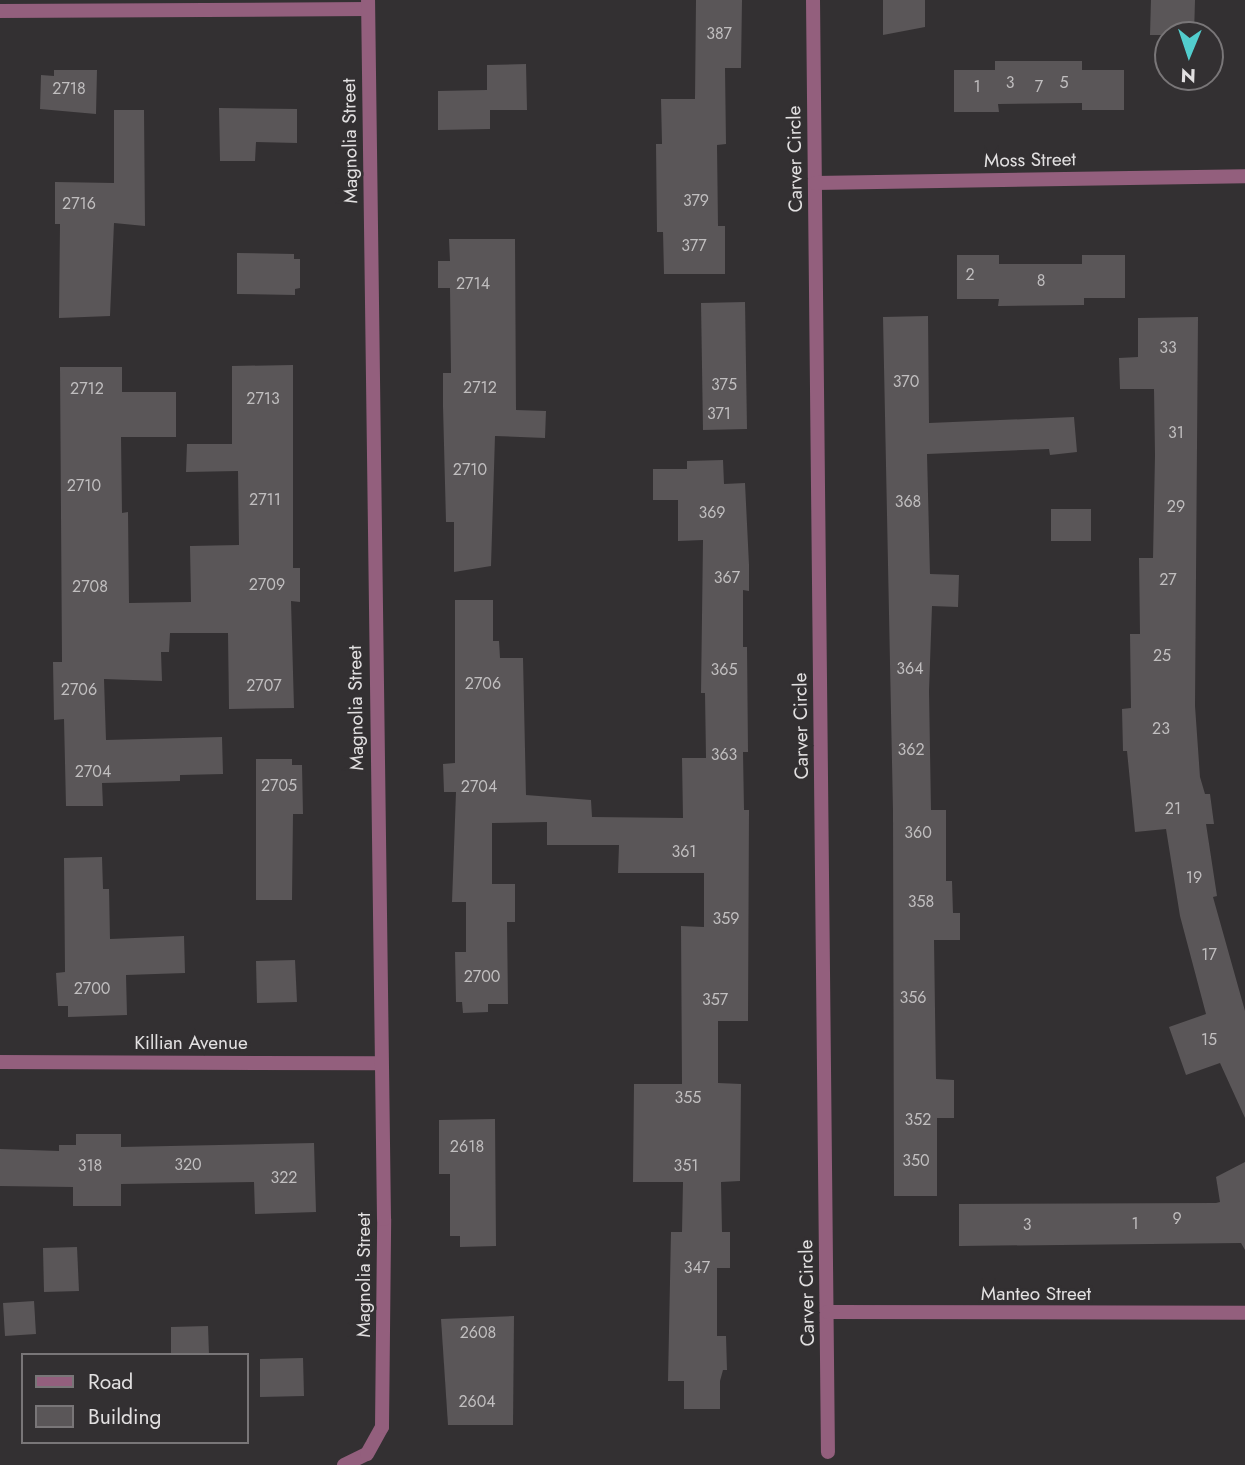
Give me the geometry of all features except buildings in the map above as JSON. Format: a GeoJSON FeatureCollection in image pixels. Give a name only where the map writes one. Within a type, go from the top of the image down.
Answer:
{"type":"FeatureCollection","features":[{"type":"Feature","properties":{"kind":"street","name":"Carver Circle"},"geometry":{"type":"LineString","coordinates":[[813,0],[828,1452]]}},
{"type":"Feature","properties":{"kind":"street"},"geometry":{"type":"LineString","coordinates":[[0,11],[368,5]]}},
{"type":"Feature","properties":{"kind":"street","name":"Magnolia Street"},"geometry":{"type":"LineString","coordinates":[[344,1465],[366,1454],[377,1442],[382,1416],[381,1063],[368,5]]}},
{"type":"Feature","properties":{"kind":"street","name":"Moss Street"},"geometry":{"type":"LineString","coordinates":[[815,183],[1245,177]]}},
{"type":"Feature","properties":{"kind":"street","name":"Killian Avenue"},"geometry":{"type":"LineString","coordinates":[[0,1062],[381,1063]]}},
{"type":"Feature","properties":{"kind":"street","name":"Manteo Street"},"geometry":{"type":"LineString","coordinates":[[827,1312],[1245,1313]]}}]}
